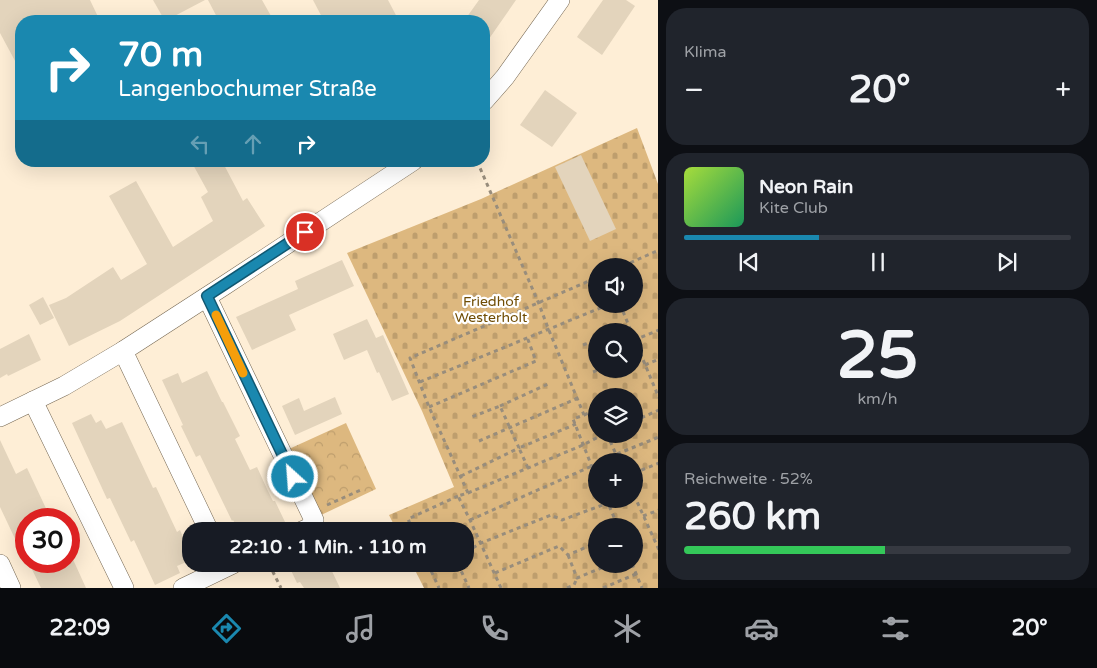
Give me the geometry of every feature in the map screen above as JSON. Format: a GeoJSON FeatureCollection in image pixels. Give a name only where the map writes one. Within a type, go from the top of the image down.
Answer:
{"type":"FeatureCollection","features":[{"type":"Feature","properties":{"kind":"street"},"geometry":{"type":"LineString","coordinates":[[490,94],[505,78],[560,0]]}},
{"type":"Feature","properties":{"kind":"street"},"geometry":{"type":"LineString","coordinates":[[0,416],[64,386],[123,351],[404,167]]}},
{"type":"Feature","properties":{"kind":"street"},"geometry":{"type":"LineString","coordinates":[[207,296],[314,520],[313,522]]}},
{"type":"Feature","properties":{"kind":"street"},"geometry":{"type":"LineString","coordinates":[[123,351],[205,522]]}},
{"type":"Feature","properties":{"kind":"street"},"geometry":{"type":"LineString","coordinates":[[34,401],[124,588]]}},
{"type":"Feature","properties":{"kind":"street"},"geometry":{"type":"LineString","coordinates":[[0,564],[11,588]]}},
{"type":"Feature","properties":{"kind":"street"},"geometry":{"type":"LineString","coordinates":[[183,588],[214,572]]}},
{"type":"Feature","properties":{"kind":"path"},"geometry":{"type":"LineString","coordinates":[[480,167],[539,304],[584,415]]}},
{"type":"Feature","properties":{"kind":"path"},"geometry":{"type":"LineString","coordinates":[[640,258],[658,250]]}},
{"type":"Feature","properties":{"kind":"path"},"geometry":{"type":"LineString","coordinates":[[468,493],[429,407],[410,358],[588,282]]}},
{"type":"Feature","properties":{"kind":"path"},"geometry":{"type":"LineString","coordinates":[[420,382],[588,313]]}},
{"type":"Feature","properties":{"kind":"path"},"geometry":{"type":"LineString","coordinates":[[643,336],[658,330]]}},
{"type":"Feature","properties":{"kind":"path"},"geometry":{"type":"LineString","coordinates":[[429,407],[536,361],[527,337]]}},
{"type":"Feature","properties":{"kind":"path"},"geometry":{"type":"LineString","coordinates":[[583,345],[588,343]]}},
{"type":"Feature","properties":{"kind":"path"},"geometry":{"type":"LineString","coordinates":[[645,365],[658,359]]}},
{"type":"Feature","properties":{"kind":"path"},"geometry":{"type":"LineString","coordinates":[[643,361],[656,388],[658,398]]}},
{"type":"Feature","properties":{"kind":"path"},"geometry":{"type":"LineString","coordinates":[[469,418],[548,384]]}},
{"type":"Feature","properties":{"kind":"path"},"geometry":{"type":"LineString","coordinates":[[479,441],[578,398]]}},
{"type":"Feature","properties":{"kind":"path"},"geometry":{"type":"LineString","coordinates":[[500,406],[528,468]]}},
{"type":"Feature","properties":{"kind":"path"},"geometry":{"type":"LineString","coordinates":[[643,417],[658,410]]}},
{"type":"Feature","properties":{"kind":"path"},"geometry":{"type":"LineString","coordinates":[[588,413],[573,419],[588,457]]}},
{"type":"Feature","properties":{"kind":"path"},"geometry":{"type":"LineString","coordinates":[[461,476],[519,448],[576,424]]}},
{"type":"Feature","properties":{"kind":"path"},"geometry":{"type":"LineString","coordinates":[[619,453],[658,437]]}},
{"type":"Feature","properties":{"kind":"path"},"geometry":{"type":"LineString","coordinates":[[409,522],[408,519],[458,496],[588,443]]}},
{"type":"Feature","properties":{"kind":"path"},"geometry":{"type":"LineString","coordinates":[[643,469],[658,463]]}},
{"type":"Feature","properties":{"kind":"path"},"geometry":{"type":"LineString","coordinates":[[470,520],[588,468]]}},
{"type":"Feature","properties":{"kind":"path"},"geometry":{"type":"LineString","coordinates":[[310,513],[363,489]]}},
{"type":"Feature","properties":{"kind":"path"},"geometry":{"type":"LineString","coordinates":[[458,496],[501,588]]}},
{"type":"Feature","properties":{"kind":"path"},"geometry":{"type":"LineString","coordinates":[[474,547],[551,515],[562,520],[590,508]]}},
{"type":"Feature","properties":{"kind":"path"},"geometry":{"type":"LineString","coordinates":[[640,508],[658,550]]}},
{"type":"Feature","properties":{"kind":"path"},"geometry":{"type":"LineString","coordinates":[[643,516],[658,510]]}},
{"type":"Feature","properties":{"kind":"path"},"geometry":{"type":"LineString","coordinates":[[495,573],[559,546],[568,555],[577,578]]}},
{"type":"Feature","properties":{"kind":"path"},"geometry":{"type":"LineString","coordinates":[[568,555],[588,546]]}},
{"type":"Feature","properties":{"kind":"path"},"geometry":{"type":"LineString","coordinates":[[273,572],[280,588]]}},
{"type":"Feature","properties":{"kind":"path"},"geometry":{"type":"LineString","coordinates":[[432,572],[439,588]]}},
{"type":"Feature","properties":{"kind":"path"},"geometry":{"type":"LineString","coordinates":[[462,572],[469,588]]}},
{"type":"Feature","properties":{"kind":"path"},"geometry":{"type":"LineString","coordinates":[[567,588],[574,585],[577,578],[589,573]]}},
{"type":"Feature","properties":{"kind":"path"},"geometry":{"type":"LineString","coordinates":[[603,588],[636,574],[642,588]]}},
{"type":"Feature","properties":{"kind":"green space","name":"Friedhof Westerholt"},"geometry":{"type":"Polygon","coordinates":[[[637,128],[658,184],[658,588],[424,588],[416,572],[474,572],[474,522],[392,522],[389,515],[454,487],[422,411],[347,253],[481,199],[637,128]]]}},
{"type":"Feature","properties":{"kind":"green space"},"geometry":{"type":"Polygon","coordinates":[[[346,423],[376,489],[319,516],[289,449],[346,423]]]}},
{"type":"Feature","properties":{"kind":"building"},"geometry":{"type":"Polygon","coordinates":[[[0,0],[90,0],[97,15],[15,15],[15,61],[0,33],[0,0]]]}},
{"type":"Feature","properties":{"kind":"building"},"geometry":{"type":"Polygon","coordinates":[[[153,0],[205,0],[176,15],[162,15],[153,0]]]}},
{"type":"Feature","properties":{"kind":"building"},"geometry":{"type":"Polygon","coordinates":[[[208,0],[262,0],[270,15],[216,15],[208,0]]]}},
{"type":"Feature","properties":{"kind":"building"},"geometry":{"type":"Polygon","coordinates":[[[313,0],[388,0],[396,15],[321,15],[313,0]]]}},
{"type":"Feature","properties":{"kind":"building"},"geometry":{"type":"Polygon","coordinates":[[[479,0],[516,0],[490,37],[490,15],[468,15],[479,0]]]}},
{"type":"Feature","properties":{"kind":"building"},"geometry":{"type":"Polygon","coordinates":[[[603,0],[626,0],[635,6],[602,55],[577,37],[603,0]]]}},
{"type":"Feature","properties":{"kind":"building"},"geometry":{"type":"Polygon","coordinates":[[[545,90],[577,113],[552,147],[520,125],[545,90]]]}},
{"type":"Feature","properties":{"kind":"building"},"geometry":{"type":"Polygon","coordinates":[[[581,155],[616,229],[590,241],[555,167],[581,155]]]}},
{"type":"Feature","properties":{"kind":"building"},"geometry":{"type":"Polygon","coordinates":[[[194,167],[225,167],[243,201],[247,198],[265,226],[120,321],[69,346],[49,305],[66,298],[113,267],[121,280],[147,264],[109,196],[136,181],[173,247],[213,221],[201,197],[208,192],[194,167]]]}},
{"type":"Feature","properties":{"kind":"building"},"geometry":{"type":"Polygon","coordinates":[[[342,260],[354,286],[289,315],[296,330],[252,350],[236,317],[298,289],[295,281],[342,260]]]}},
{"type":"Feature","properties":{"kind":"building"},"geometry":{"type":"Polygon","coordinates":[[[43,297],[54,318],[40,325],[29,305],[43,297]]]}},
{"type":"Feature","properties":{"kind":"building"},"geometry":{"type":"Polygon","coordinates":[[[367,319],[376,338],[383,335],[409,394],[392,401],[367,350],[344,360],[333,334],[367,319]]]}},
{"type":"Feature","properties":{"kind":"building"},"geometry":{"type":"Polygon","coordinates":[[[29,334],[41,360],[0,378],[0,349],[29,334]]]}},
{"type":"Feature","properties":{"kind":"building"},"geometry":{"type":"Polygon","coordinates":[[[207,371],[240,436],[235,439],[250,470],[257,467],[285,522],[232,521],[200,455],[196,457],[162,380],[178,373],[182,383],[207,371]]]}},
{"type":"Feature","properties":{"kind":"building"},"geometry":{"type":"Polygon","coordinates":[[[335,397],[342,414],[295,435],[282,406],[299,398],[304,411],[335,397]]]}},
{"type":"Feature","properties":{"kind":"building"},"geometry":{"type":"Polygon","coordinates":[[[91,414],[96,423],[101,420],[106,429],[122,422],[153,488],[156,487],[177,532],[180,530],[182,535],[182,564],[177,566],[180,573],[155,585],[134,540],[131,542],[110,498],[107,499],[72,423],[91,414]]]}},
{"type":"Feature","properties":{"kind":"building"},"geometry":{"type":"Polygon","coordinates":[[[0,440],[16,474],[27,468],[46,508],[15,508],[15,539],[0,507],[0,440]]]}},
{"type":"Feature","properties":{"kind":"building"},"geometry":{"type":"Polygon","coordinates":[[[292,572],[332,572],[340,588],[304,588],[300,582],[297,583],[292,572]]]}},
{"type":"Feature","properties":{"kind":"building"},"geometry":{"type":"Polygon","coordinates":[[[34,573],[79,573],[86,588],[41,588],[34,573]]]}},
{"type":"Feature","properties":{"kind":"slow traffic"},"geometry":{"type":"LineString","coordinates":[[216,315],[243,373]]}},
{"type":"Feature","properties":{"kind":"route"},"geometry":{"type":"LineString","coordinates":[[293,477],[207,296],[305,232]]}}]}
